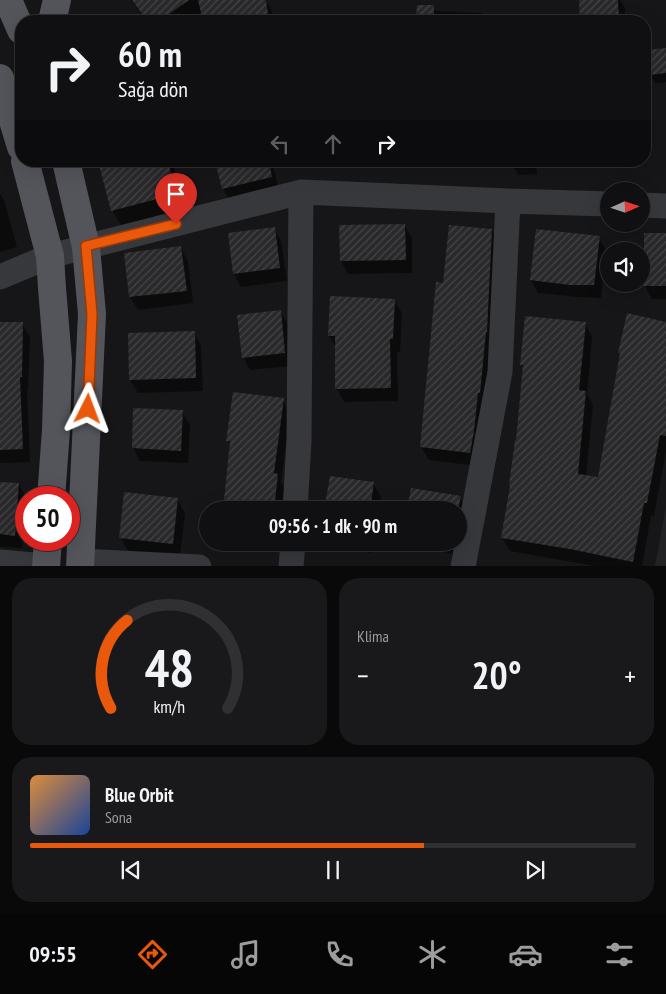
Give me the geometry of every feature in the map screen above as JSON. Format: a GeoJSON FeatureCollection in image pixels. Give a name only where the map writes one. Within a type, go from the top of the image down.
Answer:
{"type":"FeatureCollection","features":[{"type":"Feature","properties":{"kind":"main road"},"geometry":{"type":"LineString","coordinates":[[8,0],[15,16]]}},
{"type":"Feature","properties":{"kind":"main road"},"geometry":{"type":"LineString","coordinates":[[53,15],[57,0]]}},
{"type":"Feature","properties":{"kind":"main road"},"geometry":{"type":"LineString","coordinates":[[0,78],[4,100],[15,130]]}},
{"type":"Feature","properties":{"kind":"main road"},"geometry":{"type":"LineString","coordinates":[[27,167],[50,256],[58,361],[52,486]]}},
{"type":"Feature","properties":{"kind":"main road"},"geometry":{"type":"LineString","coordinates":[[67,167],[86,246],[92,314],[80,564]]}},
{"type":"Feature","properties":{"kind":"main road"},"geometry":{"type":"LineString","coordinates":[[46,566],[47,551]]}},
{"type":"Feature","properties":{"kind":"street"},"geometry":{"type":"LineString","coordinates":[[0,277],[50,256],[300,192],[600,204]]}},
{"type":"Feature","properties":{"kind":"street"},"geometry":{"type":"LineString","coordinates":[[295,501],[299,441],[300,192]]}},
{"type":"Feature","properties":{"kind":"street"},"geometry":{"type":"LineString","coordinates":[[463,566],[500,372],[508,201]]}},
{"type":"Feature","properties":{"kind":"street"},"geometry":{"type":"LineString","coordinates":[[650,205],[666,206]]}},
{"type":"Feature","properties":{"kind":"street"},"geometry":{"type":"LineString","coordinates":[[291,566],[292,551]]}},
{"type":"Feature","properties":{"kind":"street"},"geometry":{"type":"LineString","coordinates":[[0,562],[46,566]]}},
{"type":"Feature","properties":{"kind":"street"},"geometry":{"type":"LineString","coordinates":[[80,564],[199,566]]}},
{"type":"Feature","properties":{"kind":"shaded area"},"geometry":{"type":"Polygon","coordinates":[[[666,506],[666,566],[655,566],[666,506]]]}},
{"type":"Feature","properties":{"kind":"building"},"geometry":{"type":"Polygon","coordinates":[[[132,0],[189,0],[168,15],[143,15],[132,0]]]}},
{"type":"Feature","properties":{"kind":"building"},"geometry":{"type":"Polygon","coordinates":[[[198,0],[266,0],[268,14],[264,15],[202,15],[198,0]]]}},
{"type":"Feature","properties":{"kind":"building"},"geometry":{"type":"Polygon","coordinates":[[[579,0],[618,0],[619,15],[580,15],[579,0]]]}},
{"type":"Feature","properties":{"kind":"building"},"geometry":{"type":"Polygon","coordinates":[[[417,5],[434,5],[434,15],[416,15],[417,5]]]}},
{"type":"Feature","properties":{"kind":"building"},"geometry":{"type":"Polygon","coordinates":[[[666,48],[666,73],[651,75],[651,50],[666,48]]]}},
{"type":"Feature","properties":{"kind":"building"},"geometry":{"type":"Polygon","coordinates":[[[100,167],[169,167],[176,194],[111,211],[100,167]]]}},
{"type":"Feature","properties":{"kind":"building"},"geometry":{"type":"Polygon","coordinates":[[[216,167],[270,167],[272,177],[222,189],[216,167]]]}},
{"type":"Feature","properties":{"kind":"building"},"geometry":{"type":"Polygon","coordinates":[[[405,224],[406,260],[340,261],[339,225],[405,224]]]}},
{"type":"Feature","properties":{"kind":"building"},"geometry":{"type":"Polygon","coordinates":[[[449,225],[492,229],[487,332],[480,393],[478,393],[470,453],[420,447],[436,282],[443,283],[449,225]]]}},
{"type":"Feature","properties":{"kind":"building"},"geometry":{"type":"Polygon","coordinates":[[[275,227],[280,268],[233,274],[228,233],[275,227]]]}},
{"type":"Feature","properties":{"kind":"building"},"geometry":{"type":"Polygon","coordinates":[[[536,229],[600,236],[594,285],[570,285],[530,280],[536,229]]]}},
{"type":"Feature","properties":{"kind":"building"},"geometry":{"type":"Polygon","coordinates":[[[644,233],[666,233],[666,286],[650,286],[650,242],[644,242],[644,233]]]}},
{"type":"Feature","properties":{"kind":"building"},"geometry":{"type":"Polygon","coordinates":[[[181,246],[187,291],[129,297],[124,253],[181,246]]]}},
{"type":"Feature","properties":{"kind":"building"},"geometry":{"type":"Polygon","coordinates":[[[330,296],[395,299],[393,339],[390,339],[391,388],[335,389],[335,336],[328,336],[330,296]]]}},
{"type":"Feature","properties":{"kind":"building"},"geometry":{"type":"Polygon","coordinates":[[[281,310],[285,353],[242,358],[237,315],[281,310]]]}},
{"type":"Feature","properties":{"kind":"building"},"geometry":{"type":"Polygon","coordinates":[[[627,313],[666,322],[666,436],[660,435],[647,503],[644,503],[633,562],[570,549],[501,538],[516,440],[523,365],[520,365],[525,316],[586,322],[579,390],[586,391],[578,474],[598,477],[620,353],[618,353],[627,313]]]}},
{"type":"Feature","properties":{"kind":"building"},"geometry":{"type":"Polygon","coordinates":[[[0,322],[23,322],[22,377],[20,377],[23,449],[0,450],[0,322]]]}},
{"type":"Feature","properties":{"kind":"building"},"geometry":{"type":"Polygon","coordinates":[[[195,331],[196,378],[129,380],[128,333],[195,331]]]}},
{"type":"Feature","properties":{"kind":"building"},"geometry":{"type":"Polygon","coordinates":[[[233,392],[284,398],[274,473],[278,474],[275,501],[224,501],[230,441],[226,441],[233,392]]]}},
{"type":"Feature","properties":{"kind":"building"},"geometry":{"type":"Polygon","coordinates":[[[133,408],[183,410],[181,451],[132,448],[133,408]]]}},
{"type":"Feature","properties":{"kind":"building"},"geometry":{"type":"Polygon","coordinates":[[[330,476],[374,482],[371,501],[326,501],[330,476]]]}},
{"type":"Feature","properties":{"kind":"building"},"geometry":{"type":"Polygon","coordinates":[[[0,482],[19,483],[19,486],[15,486],[15,536],[0,534],[0,482]]]}},
{"type":"Feature","properties":{"kind":"building"},"geometry":{"type":"Polygon","coordinates":[[[411,488],[461,496],[460,501],[409,501],[411,488]]]}},
{"type":"Feature","properties":{"kind":"building"},"geometry":{"type":"Polygon","coordinates":[[[124,492],[178,498],[173,544],[119,538],[124,492]]]}},
{"type":"Feature","properties":{"kind":"route"},"geometry":{"type":"LineString","coordinates":[[88,409],[92,314],[86,246],[176,224]]}}]}
